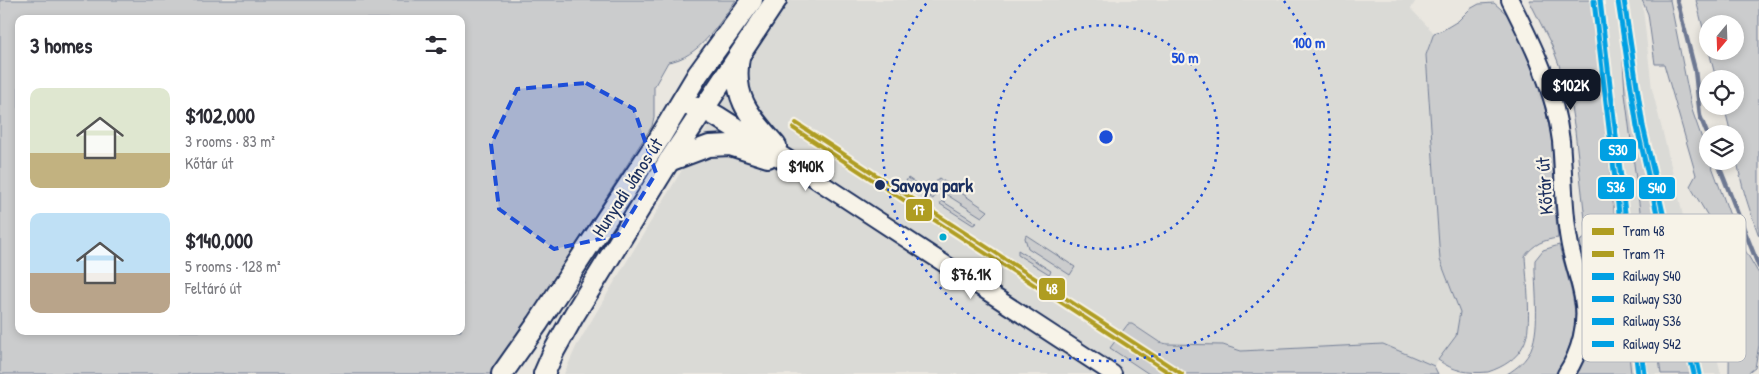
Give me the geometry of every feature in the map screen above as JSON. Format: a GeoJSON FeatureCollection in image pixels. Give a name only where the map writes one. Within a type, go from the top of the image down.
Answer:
{"type":"FeatureCollection","features":[{"type":"Feature","properties":{"kind":"main road","name":"Hunyadi János út"},"geometry":{"type":"LineString","coordinates":[[502,374],[659,140],[709,58],[752,0]]}},
{"type":"Feature","properties":{"kind":"main road","name":"Hunyadi János út"},"geometry":{"type":"LineString","coordinates":[[544,374],[574,314],[669,161],[776,0]]}},
{"type":"Feature","properties":{"kind":"main road"},"geometry":{"type":"LineString","coordinates":[[740,55],[736,74],[742,102],[756,123],[792,164]]}},
{"type":"Feature","properties":{"kind":"main road"},"geometry":{"type":"LineString","coordinates":[[674,113],[691,107],[704,109],[792,164]]}},
{"type":"Feature","properties":{"kind":"main road"},"geometry":{"type":"LineString","coordinates":[[669,161],[709,146],[730,145],[792,164]]}},
{"type":"Feature","properties":{"kind":"main road"},"geometry":{"type":"LineString","coordinates":[[514,374],[538,323]]}},
{"type":"Feature","properties":{"kind":"street","name":"Kőtár út"},"geometry":{"type":"LineString","coordinates":[[1510,0],[1540,61],[1556,113],[1561,141],[1569,240],[1582,295]]}},
{"type":"Feature","properties":{"kind":"street"},"geometry":{"type":"LineString","coordinates":[[792,164],[1113,374]]}},
{"type":"Feature","properties":{"kind":"street","name":"Kőtár út"},"geometry":{"type":"LineString","coordinates":[[1566,374],[1578,351],[1582,336]]}},
{"type":"Feature","properties":{"kind":"highlighted area"},"geometry":{"type":"Polygon","coordinates":[[[586,83],[634,109],[656,173],[618,235],[554,249],[499,209],[491,144],[517,89],[586,83]]]}},
{"type":"Feature","properties":{"kind":"shaded area"},"geometry":{"type":"Polygon","coordinates":[[[0,0],[736,0],[699,47],[679,59],[668,62],[654,87],[654,117],[652,126],[532,313],[490,374],[0,374],[0,0]]]}},
{"type":"Feature","properties":{"kind":"shaded area","name":"Savoya park"},"geometry":{"type":"Polygon","coordinates":[[[788,0],[1416,0],[1411,9],[1434,33],[1426,55],[1440,260],[1460,312],[1456,336],[1434,366],[1383,344],[1241,351],[1223,345],[1167,344],[1159,342],[1132,324],[1128,324],[1111,348],[1149,374],[564,374],[576,347],[603,301],[753,52],[788,0]]]}},
{"type":"Feature","properties":{"kind":"shaded area"},"geometry":{"type":"Polygon","coordinates":[[[1529,0],[1592,0],[1614,214],[1584,214],[1568,89],[1552,46],[1529,0]]]}},
{"type":"Feature","properties":{"kind":"shaded area"},"geometry":{"type":"Polygon","coordinates":[[[1592,0],[1642,0],[1652,89],[1683,214],[1657,214],[1631,92],[1622,38],[1625,94],[1640,214],[1614,214],[1592,0]]]}},
{"type":"Feature","properties":{"kind":"shaded area"},"geometry":{"type":"Polygon","coordinates":[[[1642,0],[1670,0],[1692,110],[1699,130],[1699,170],[1713,170],[1729,214],[1707,214],[1690,186],[1696,175],[1664,64],[1655,64],[1648,14],[1642,0]]]}},
{"type":"Feature","properties":{"kind":"shaded area"},"geometry":{"type":"Polygon","coordinates":[[[1696,0],[1759,0],[1759,236],[1739,170],[1744,170],[1744,125],[1729,125],[1726,115],[1744,115],[1744,70],[1714,70],[1711,60],[1744,60],[1744,15],[1700,15],[1696,0]]]}},
{"type":"Feature","properties":{"kind":"shaded area"},"geometry":{"type":"Polygon","coordinates":[[[1494,3],[1508,15],[1534,70],[1543,99],[1552,140],[1558,238],[1539,243],[1525,256],[1528,326],[1527,336],[1518,354],[1499,368],[1488,372],[1474,373],[1455,369],[1438,360],[1456,336],[1460,312],[1440,260],[1426,55],[1434,33],[1458,21],[1470,9],[1479,4],[1494,3]]]}},
{"type":"Feature","properties":{"kind":"shaded area"},"geometry":{"type":"Polygon","coordinates":[[[1621,30],[1631,92],[1657,214],[1640,214],[1625,94],[1621,30]]]}},
{"type":"Feature","properties":{"kind":"shaded area"},"geometry":{"type":"Polygon","coordinates":[[[908,178],[935,196],[933,199],[906,181],[908,178]]]}},
{"type":"Feature","properties":{"kind":"shaded area"},"geometry":{"type":"Polygon","coordinates":[[[939,178],[988,211],[982,217],[933,186],[939,178]]]}},
{"type":"Feature","properties":{"kind":"shaded area"},"geometry":{"type":"Polygon","coordinates":[[[942,201],[977,223],[973,225],[940,204],[942,201]]]}},
{"type":"Feature","properties":{"kind":"shaded area"},"geometry":{"type":"Polygon","coordinates":[[[1026,235],[1075,267],[1070,275],[1028,248],[1026,235]]]}},
{"type":"Feature","properties":{"kind":"shaded area"},"geometry":{"type":"Polygon","coordinates":[[[1559,245],[1571,290],[1575,314],[1575,323],[1568,351],[1555,374],[1507,374],[1524,360],[1534,340],[1536,329],[1535,260],[1543,250],[1559,245]]]}},
{"type":"Feature","properties":{"kind":"shaded area"},"geometry":{"type":"Polygon","coordinates":[[[1018,250],[1051,271],[1049,274],[1018,255],[1018,250]]]}},
{"type":"Feature","properties":{"kind":"shaded area"},"geometry":{"type":"Polygon","coordinates":[[[1746,252],[1759,274],[1759,345],[1755,368],[1747,374],[1729,374],[1729,362],[1746,362],[1746,252]]]}},
{"type":"Feature","properties":{"kind":"shaded area"},"geometry":{"type":"Polygon","coordinates":[[[1128,324],[1132,324],[1159,342],[1167,344],[1223,345],[1241,351],[1383,344],[1434,366],[1438,374],[1149,374],[1110,348],[1128,324]]]}},
{"type":"Feature","properties":{"kind":"shaded area"},"geometry":{"type":"Polygon","coordinates":[[[1582,360],[1630,362],[1631,374],[1577,374],[1582,360]]]}},
{"type":"Feature","properties":{"kind":"shaded area"},"geometry":{"type":"Polygon","coordinates":[[[1630,362],[1659,362],[1661,374],[1631,374],[1630,362]]]}},
{"type":"Feature","properties":{"kind":"shaded area"},"geometry":{"type":"Polygon","coordinates":[[[1659,362],[1687,362],[1690,374],[1661,374],[1659,362]]]}},
{"type":"Feature","properties":{"kind":"shaded area"},"geometry":{"type":"Polygon","coordinates":[[[1687,362],[1718,362],[1721,374],[1690,374],[1687,362]]]}},
{"type":"Feature","properties":{"kind":"waterway"},"geometry":{"type":"LineString","coordinates":[[1677,0],[1695,70],[1700,116],[1704,125]]}},
{"type":"Feature","properties":{"kind":"waterway"},"geometry":{"type":"LineString","coordinates":[[1721,170],[1738,214]]}},
{"type":"Feature","properties":{"kind":"waterway"},"geometry":{"type":"LineString","coordinates":[[1746,234],[1759,267]]}},
{"type":"Feature","properties":{"kind":"tram line","name":"48"},"geometry":{"type":"LineString","coordinates":[[796,123],[1182,374]]}},
{"type":"Feature","properties":{"kind":"tram line","name":"17"},"geometry":{"type":"LineString","coordinates":[[793,128],[1171,374]]}},
{"type":"Feature","properties":{"kind":"rail line","name":"S30"},"geometry":{"type":"LineString","coordinates":[[1600,0],[1625,214]]}},
{"type":"Feature","properties":{"kind":"rail line","name":"S40"},"geometry":{"type":"LineString","coordinates":[[1624,0],[1643,126],[1663,214]]}},
{"type":"Feature","properties":{"kind":"rail line","name":"S36"},"geometry":{"type":"LineString","coordinates":[[1594,1],[1619,214]]}},
{"type":"Feature","properties":{"kind":"rail line","name":"S42"},"geometry":{"type":"LineString","coordinates":[[1618,1],[1637,127],[1657,214]]}},
{"type":"Feature","properties":{"kind":"rail line","name":"S36"},"geometry":{"type":"LineString","coordinates":[[1637,362],[1638,374]]}},
{"type":"Feature","properties":{"kind":"rail line","name":"S30"},"geometry":{"type":"LineString","coordinates":[[1643,362],[1644,374]]}},
{"type":"Feature","properties":{"kind":"rail line","name":"S42"},"geometry":{"type":"LineString","coordinates":[[1691,362],[1694,374]]}},
{"type":"Feature","properties":{"kind":"rail line","name":"S40"},"geometry":{"type":"LineString","coordinates":[[1697,362],[1700,374]]}},
{"type":"Feature","properties":{"kind":"place","name":"Savoya park"},"geometry":{"type":"Point","coordinates":[880,185]}}]}
